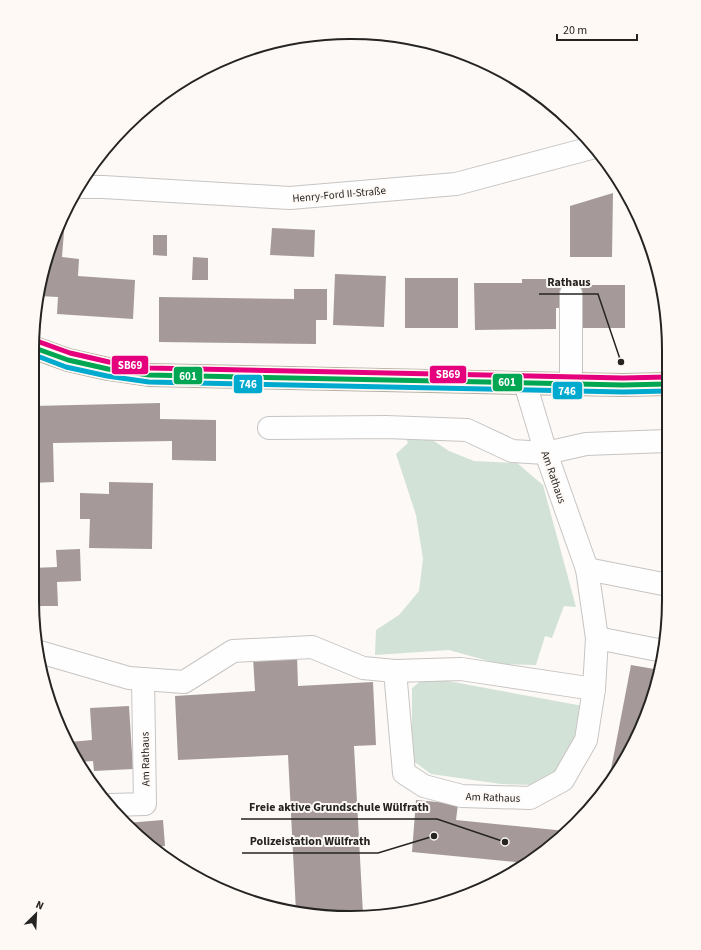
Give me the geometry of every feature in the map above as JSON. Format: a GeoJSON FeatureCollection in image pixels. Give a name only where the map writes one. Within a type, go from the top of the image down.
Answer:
{"type":"FeatureCollection","features":[{"type":"Feature","properties":{"kind":"main road"},"geometry":{"type":"LineString","coordinates":[[39,350],[68,360],[108,370],[149,375],[623,385],[662,384]]}},
{"type":"Feature","properties":{"kind":"street","name":"Henry-Ford II-Straße"},"geometry":{"type":"LineString","coordinates":[[85,187],[290,198],[456,184],[588,149]]}},
{"type":"Feature","properties":{"kind":"street"},"geometry":{"type":"LineString","coordinates":[[571,294],[571,384]]}},
{"type":"Feature","properties":{"kind":"street","name":"Am Rathaus"},"geometry":{"type":"LineString","coordinates":[[395,671],[404,773],[424,786],[462,796],[530,798],[563,780],[586,740],[594,689],[597,638],[587,569],[546,453],[525,383]]}},
{"type":"Feature","properties":{"kind":"street"},"geometry":{"type":"LineString","coordinates":[[269,428],[386,427],[467,430],[512,451],[546,453],[586,444],[662,441]]}},
{"type":"Feature","properties":{"kind":"street"},"geometry":{"type":"LineString","coordinates":[[587,569],[662,584]]}},
{"type":"Feature","properties":{"kind":"street"},"geometry":{"type":"LineString","coordinates":[[597,638],[658,650]]}},
{"type":"Feature","properties":{"kind":"street"},"geometry":{"type":"LineString","coordinates":[[44,652],[129,678],[184,682],[234,651],[312,647],[363,668],[395,671],[461,669],[594,689]]}},
{"type":"Feature","properties":{"kind":"street","name":"Am Rathaus"},"geometry":{"type":"LineString","coordinates":[[116,805],[145,804],[144,679]]}},
{"type":"Feature","properties":{"kind":"green space"},"geometry":{"type":"Polygon","coordinates":[[[425,435],[449,451],[474,461],[517,463],[543,485],[576,607],[564,606],[552,638],[545,636],[536,665],[499,664],[449,650],[375,655],[376,630],[399,615],[419,591],[423,559],[416,515],[396,454],[408,443],[405,436],[425,435]]]}},
{"type":"Feature","properties":{"kind":"green space"},"geometry":{"type":"Polygon","coordinates":[[[426,677],[583,706],[581,725],[558,771],[533,785],[501,784],[431,774],[412,760],[412,688],[426,677]]]}},
{"type":"Feature","properties":{"kind":"building"},"geometry":{"type":"Polygon","coordinates":[[[613,193],[612,257],[570,257],[570,206],[613,193]]]}},
{"type":"Feature","properties":{"kind":"building"},"geometry":{"type":"Polygon","coordinates":[[[64,228],[62,257],[79,259],[78,276],[135,280],[133,319],[57,314],[58,297],[44,296],[50,270],[64,228]]]}},
{"type":"Feature","properties":{"kind":"building"},"geometry":{"type":"Polygon","coordinates":[[[272,228],[315,230],[314,257],[270,255],[272,228]]]}},
{"type":"Feature","properties":{"kind":"building"},"geometry":{"type":"Polygon","coordinates":[[[153,235],[167,235],[167,256],[153,255],[153,235]]]}},
{"type":"Feature","properties":{"kind":"building"},"geometry":{"type":"Polygon","coordinates":[[[193,257],[208,258],[208,280],[192,280],[193,257]]]}},
{"type":"Feature","properties":{"kind":"building"},"geometry":{"type":"Polygon","coordinates":[[[335,274],[386,276],[384,327],[333,325],[335,274]]]}},
{"type":"Feature","properties":{"kind":"building"},"geometry":{"type":"Polygon","coordinates":[[[405,278],[458,278],[458,328],[405,328],[405,278]]]}},
{"type":"Feature","properties":{"kind":"building"},"geometry":{"type":"Polygon","coordinates":[[[522,279],[564,279],[565,308],[556,308],[556,329],[475,330],[474,283],[522,283],[522,279]]]}},
{"type":"Feature","properties":{"kind":"building"},"geometry":{"type":"Polygon","coordinates":[[[579,285],[625,285],[625,328],[579,328],[579,285]]]}},
{"type":"Feature","properties":{"kind":"building"},"geometry":{"type":"Polygon","coordinates":[[[294,289],[327,289],[327,320],[316,320],[316,344],[159,342],[159,297],[294,299],[294,289]]]}},
{"type":"Feature","properties":{"kind":"building"},"geometry":{"type":"Polygon","coordinates":[[[160,403],[160,419],[216,420],[216,461],[172,460],[172,441],[53,443],[54,482],[39,483],[39,406],[160,403]]]}},
{"type":"Feature","properties":{"kind":"building"},"geometry":{"type":"Polygon","coordinates":[[[109,482],[153,483],[152,549],[89,548],[90,519],[80,519],[80,493],[109,494],[109,482]]]}},
{"type":"Feature","properties":{"kind":"building"},"geometry":{"type":"Polygon","coordinates":[[[80,549],[81,581],[57,582],[58,606],[39,606],[39,568],[57,567],[56,550],[80,549]]]}},
{"type":"Feature","properties":{"kind":"building"},"geometry":{"type":"Polygon","coordinates":[[[297,655],[298,686],[373,682],[376,745],[354,746],[363,910],[330,910],[296,906],[288,755],[178,760],[175,696],[255,691],[253,657],[297,655]]]}},
{"type":"Feature","properties":{"kind":"building"},"geometry":{"type":"Polygon","coordinates":[[[631,665],[654,669],[638,719],[610,772],[631,665]]]}},
{"type":"Feature","properties":{"kind":"building"},"geometry":{"type":"Polygon","coordinates":[[[129,706],[133,769],[94,771],[93,761],[85,762],[74,742],[92,740],[90,708],[129,706]]]}},
{"type":"Feature","properties":{"kind":"building"},"geometry":{"type":"Polygon","coordinates":[[[416,800],[458,804],[456,820],[560,830],[518,862],[412,852],[416,800]]]}},
{"type":"Feature","properties":{"kind":"building"},"geometry":{"type":"Polygon","coordinates":[[[163,820],[165,846],[160,846],[133,822],[163,820]]]}},
{"type":"Feature","properties":{"kind":"transit line","name":"SB69"},"geometry":{"type":"LineString","coordinates":[[39,342],[70,353],[109,362],[150,368],[623,378],[662,377]]}},
{"type":"Feature","properties":{"kind":"transit line","name":"601"},"geometry":{"type":"LineString","coordinates":[[39,350],[68,360],[108,369],[149,375],[623,385],[662,384]]}},
{"type":"Feature","properties":{"kind":"transit line","name":"746"},"geometry":{"type":"LineString","coordinates":[[39,357],[66,367],[107,376],[149,382],[623,392],[662,391]]}},
{"type":"Feature","properties":{"kind":"place","name":"Rathaus"},"geometry":{"type":"Point","coordinates":[621,362]}},
{"type":"Feature","properties":{"kind":"place","name":"Polizeistation Wülfrath"},"geometry":{"type":"Point","coordinates":[434,836]}},
{"type":"Feature","properties":{"kind":"place","name":"Freie aktive Grundschule Wülfrath"},"geometry":{"type":"Point","coordinates":[505,842]}}]}
